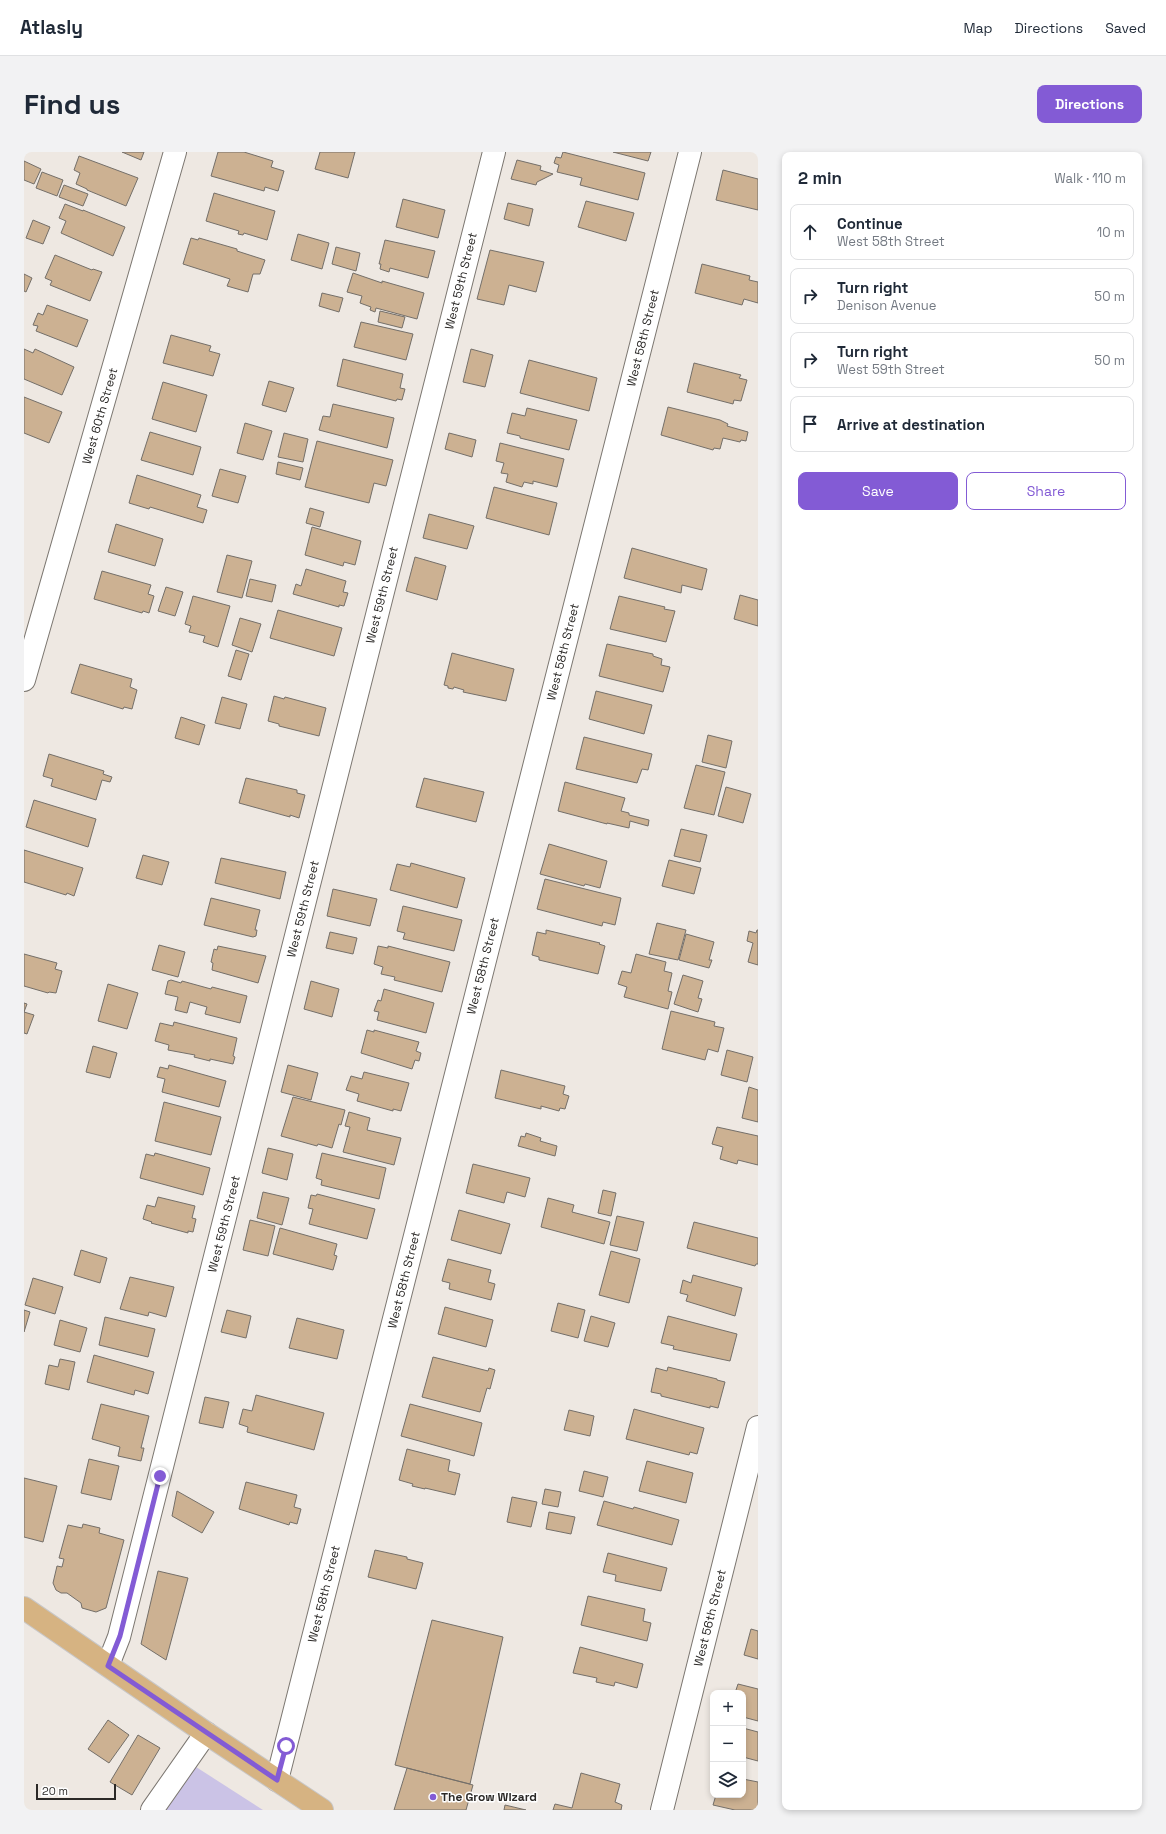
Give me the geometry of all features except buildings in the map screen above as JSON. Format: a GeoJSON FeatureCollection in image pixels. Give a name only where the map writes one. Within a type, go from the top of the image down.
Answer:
{"type":"FeatureCollection","features":[{"type":"Feature","properties":{"kind":"main road"},"geometry":{"type":"LineString","coordinates":[[24,1608],[206,1733],[322,1810]]}},
{"type":"Feature","properties":{"kind":"street","name":"West 60th Street"},"geometry":{"type":"LineString","coordinates":[[24,680],[175,152]]}},
{"type":"Feature","properties":{"kind":"street","name":"West 59th Street"},"geometry":{"type":"LineString","coordinates":[[108,1666],[120,1636],[494,152]]}},
{"type":"Feature","properties":{"kind":"street","name":"West 58th Street"},"geometry":{"type":"LineString","coordinates":[[277,1780],[690,152]]}},
{"type":"Feature","properties":{"kind":"street","name":"West 56th Street"},"geometry":{"type":"LineString","coordinates":[[662,1810],[758,1427]]}},
{"type":"Feature","properties":{"kind":"street"},"geometry":{"type":"LineString","coordinates":[[152,1810],[206,1733]]}},
{"type":"Feature","properties":{"kind":"shaded area"},"geometry":{"type":"Polygon","coordinates":[[[193,1765],[263,1810],[161,1810],[193,1765]]]}},
{"type":"Feature","properties":{"kind":"place","name":"The Grow Wizard"},"geometry":{"type":"Point","coordinates":[433,1797]}},
{"type":"Feature","properties":{"kind":"route"},"geometry":{"type":"LineString","coordinates":[[160,1476],[120,1636],[108,1666],[277,1780],[286,1746]]}}]}
